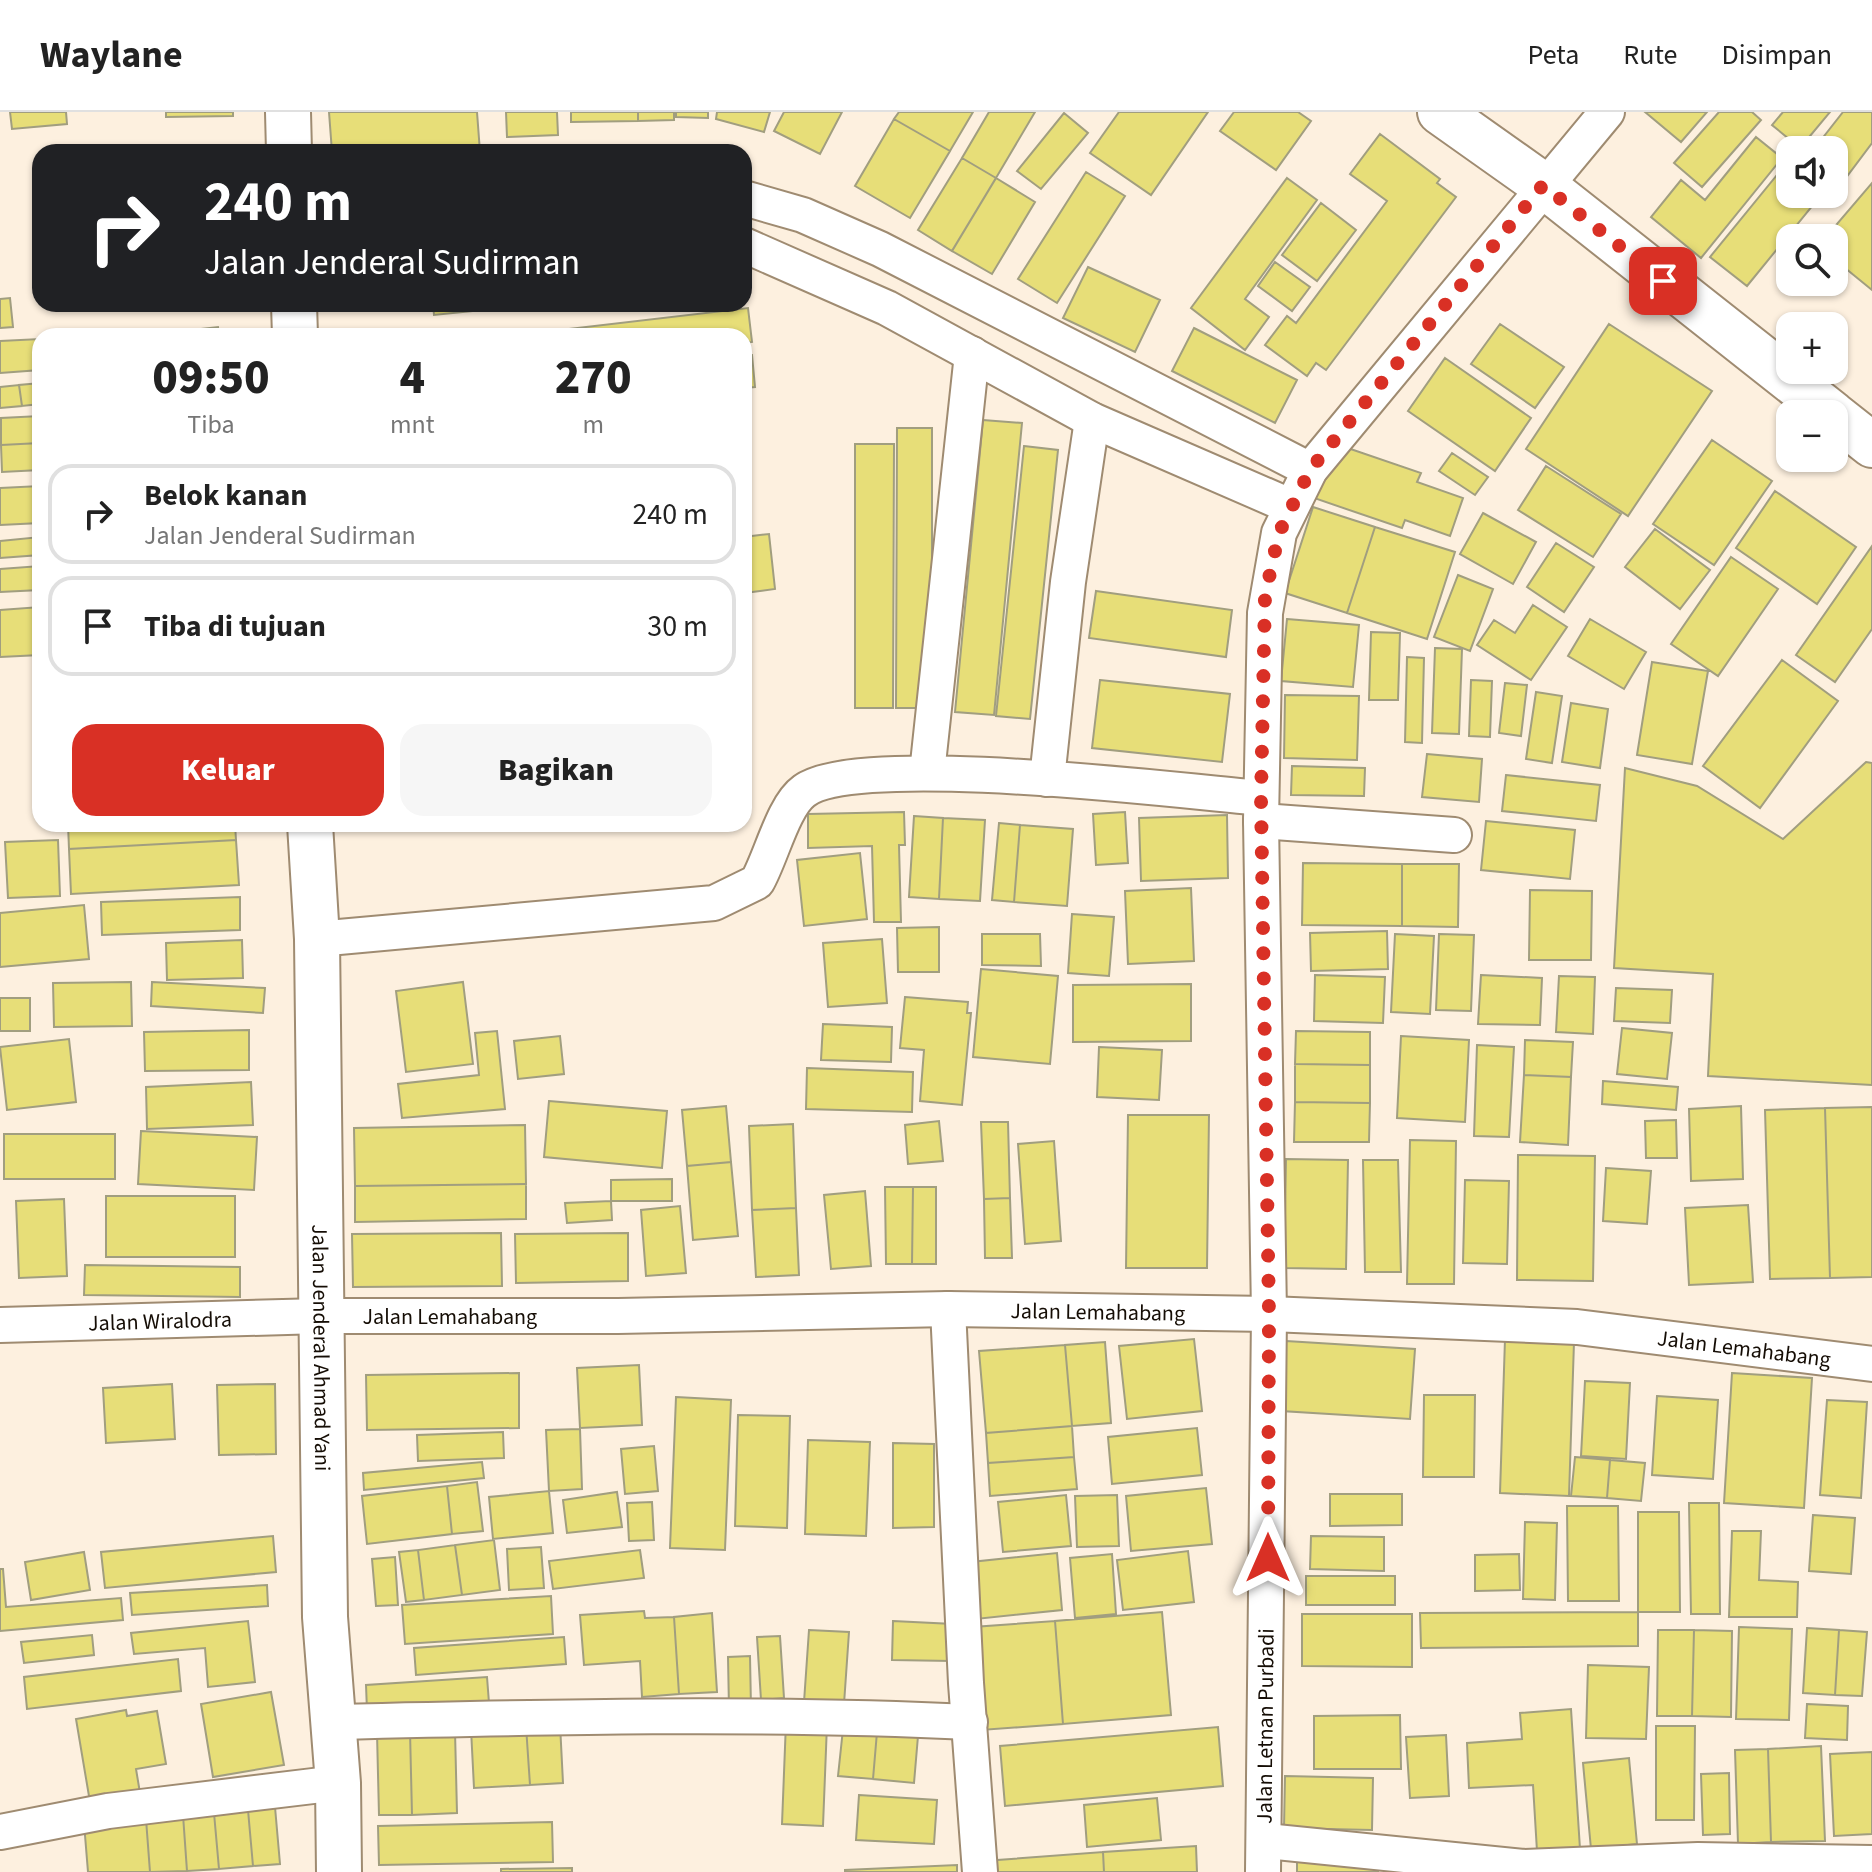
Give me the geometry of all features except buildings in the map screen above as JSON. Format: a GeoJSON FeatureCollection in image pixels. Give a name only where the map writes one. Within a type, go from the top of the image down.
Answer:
{"type":"FeatureCollection","features":[{"type":"Feature","properties":{"kind":"main road"},"geometry":{"type":"LineString","coordinates":[[288,112],[289,144]]}},
{"type":"Feature","properties":{"kind":"main road"},"geometry":{"type":"LineString","coordinates":[[1440,112],[1543,185],[1814,400]]}},
{"type":"Feature","properties":{"kind":"main road"},"geometry":{"type":"LineString","coordinates":[[1848,427],[1872,445]]}},
{"type":"Feature","properties":{"kind":"main road","name":"Jalan Jenderal Ahmad Yani"},"geometry":{"type":"LineString","coordinates":[[310,832],[317,939],[325,1617],[338,1783],[339,1872]]}},
{"type":"Feature","properties":{"kind":"street","name":"Jalan Letnan Purbadi"},"geometry":{"type":"LineString","coordinates":[[1264,1857],[1269,1314],[1261,810],[1265,596],[1279,533],[1310,470],[1543,185],[1607,112]]}},
{"type":"Feature","properties":{"kind":"street"},"geometry":{"type":"LineString","coordinates":[[752,200],[803,215],[880,249],[1310,470]]}},
{"type":"Feature","properties":{"kind":"street"},"geometry":{"type":"LineString","coordinates":[[752,248],[834,282],[1092,420],[1290,506]]}},
{"type":"Feature","properties":{"kind":"street"},"geometry":{"type":"LineString","coordinates":[[927,773],[972,354]]}},
{"type":"Feature","properties":{"kind":"street"},"geometry":{"type":"LineString","coordinates":[[1047,779],[1068,582],[1092,420]]}},
{"type":"Feature","properties":{"kind":"street"},"geometry":{"type":"LineString","coordinates":[[317,939],[714,903],[757,882],[793,802],[803,791],[820,782],[927,773],[1047,779],[1454,835]]}},
{"type":"Feature","properties":{"kind":"street"},"geometry":{"type":"LineString","coordinates":[[948,1309],[980,1872]]}},
{"type":"Feature","properties":{"kind":"street","name":"Jalan Lemahabang"},"geometry":{"type":"LineString","coordinates":[[321,1316],[618,1316],[948,1309],[1269,1314],[1577,1327],[1872,1364]]}},
{"type":"Feature","properties":{"kind":"street","name":"Jalan Wiralodra"},"geometry":{"type":"LineString","coordinates":[[0,1325],[321,1316]]}},
{"type":"Feature","properties":{"kind":"street"},"geometry":{"type":"LineString","coordinates":[[334,1722],[615,1715],[860,1716],[970,1722]]}},
{"type":"Feature","properties":{"kind":"street"},"geometry":{"type":"LineString","coordinates":[[0,1832],[108,1811],[338,1783]]}},
{"type":"Feature","properties":{"kind":"street"},"geometry":{"type":"LineString","coordinates":[[1264,1857],[1523,1867],[1698,1860],[1872,1863]]}},
{"type":"Feature","properties":{"kind":"route"},"geometry":{"type":"LineString","coordinates":[[1268,1558],[1269,1314],[1261,798],[1265,596],[1279,533],[1310,470],[1543,185],[1663,281]]}}]}
